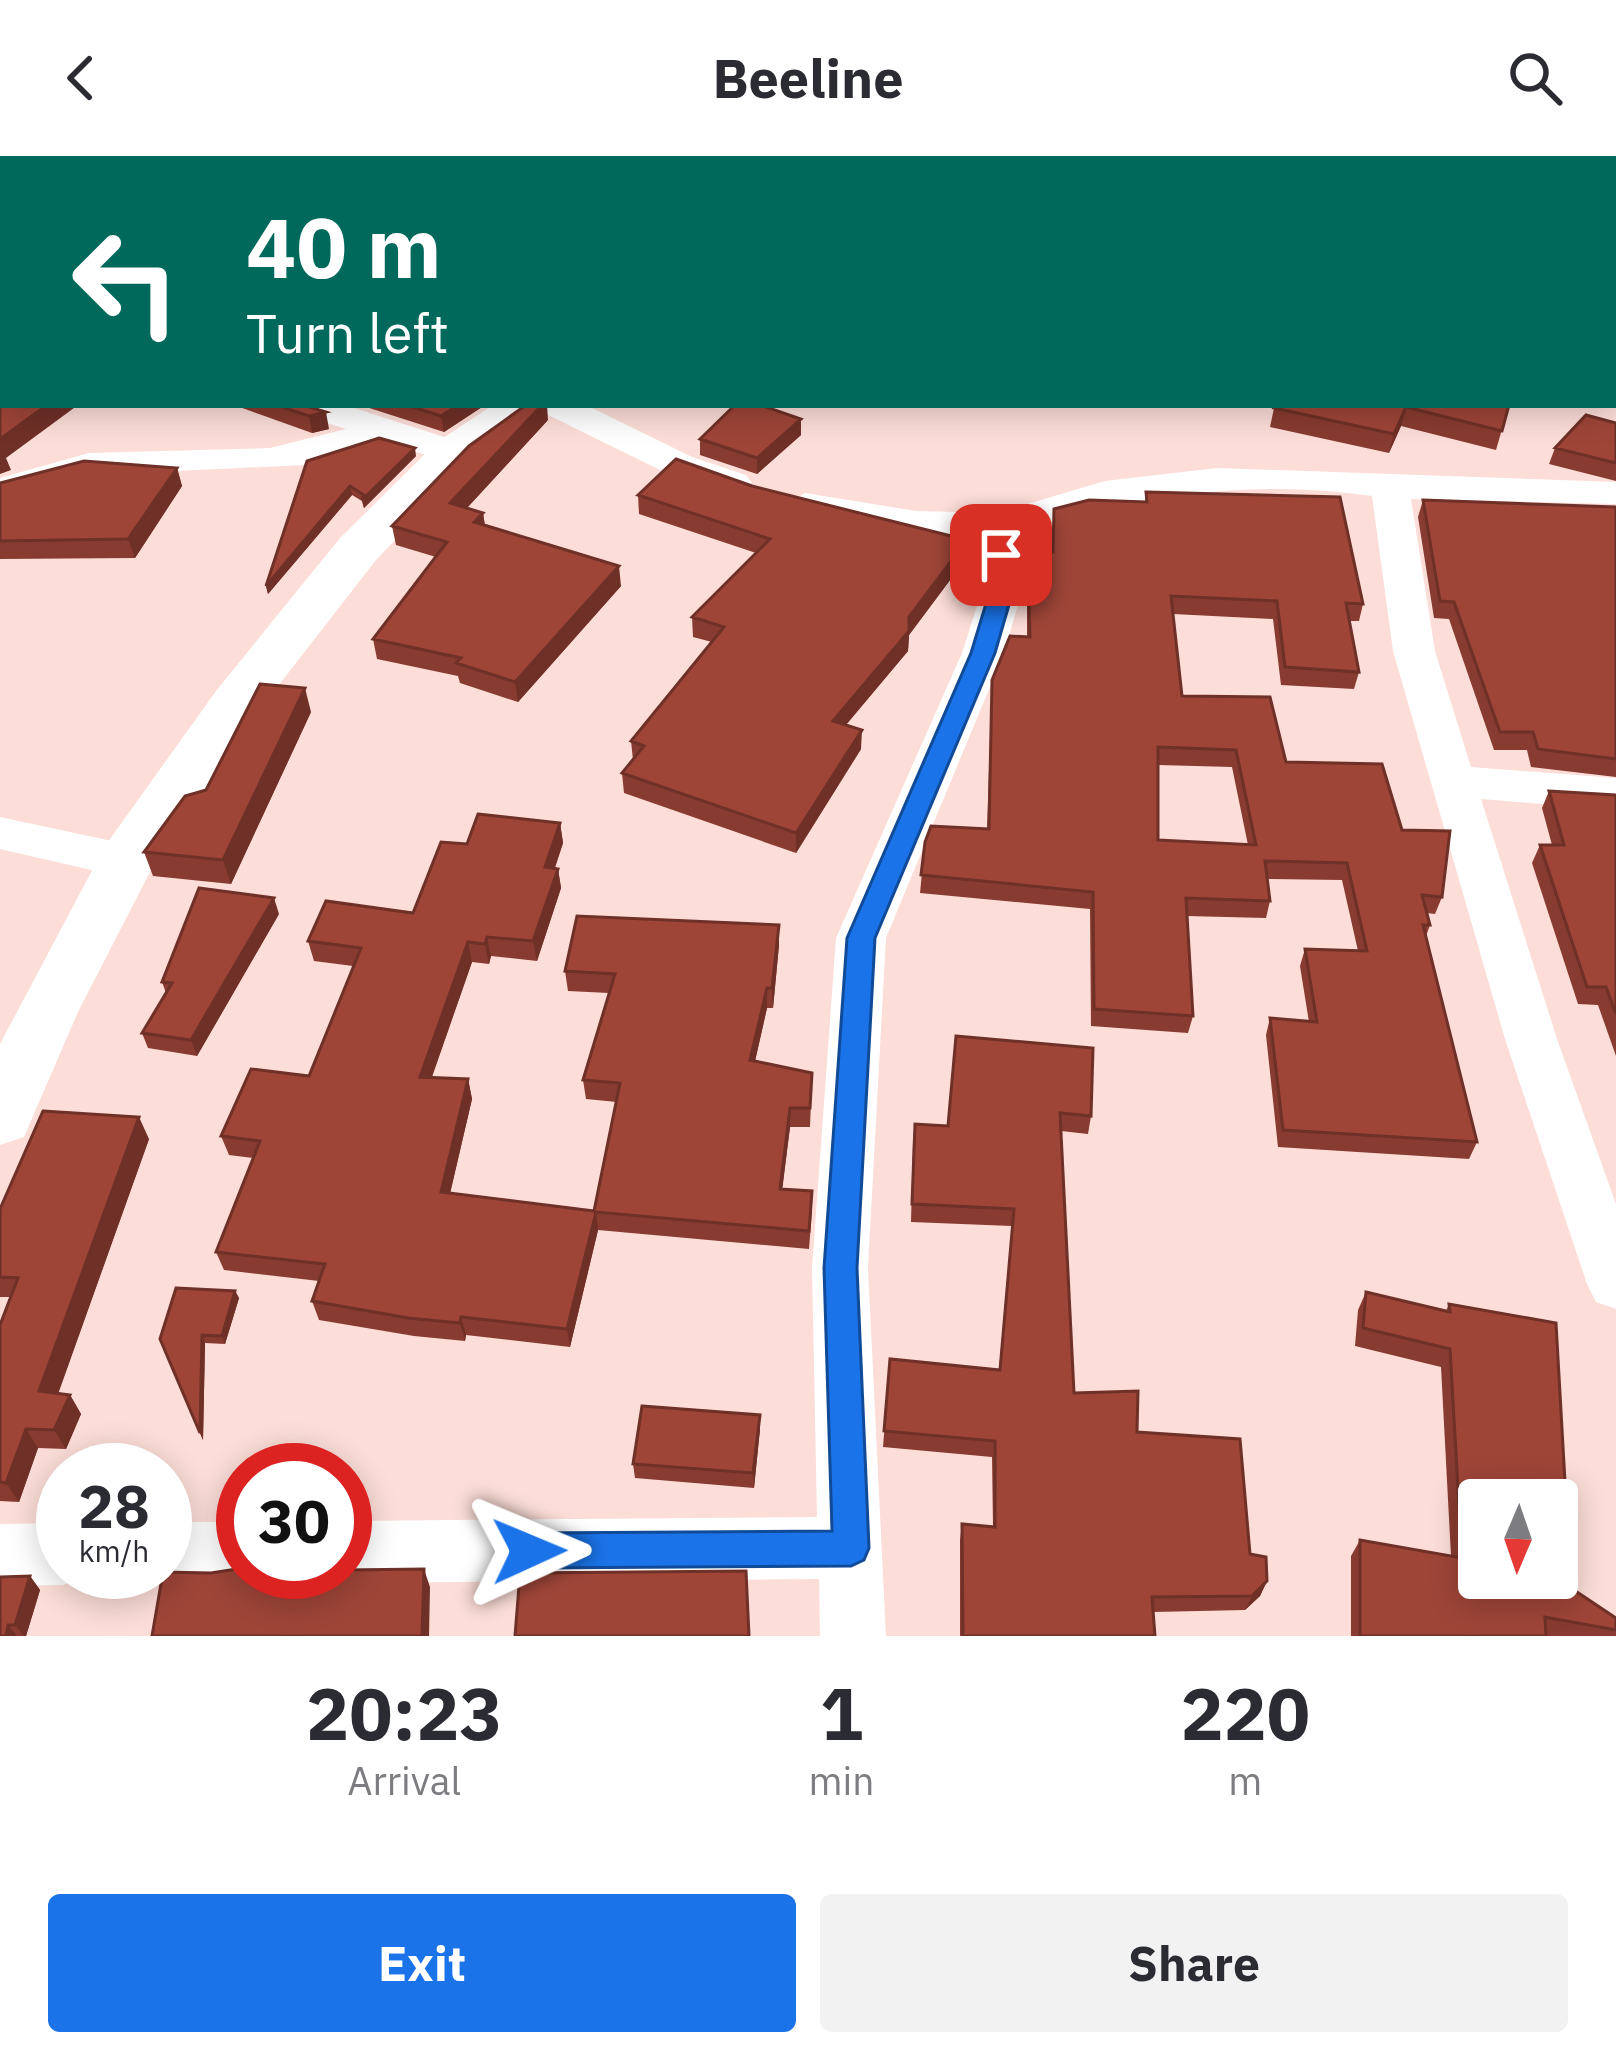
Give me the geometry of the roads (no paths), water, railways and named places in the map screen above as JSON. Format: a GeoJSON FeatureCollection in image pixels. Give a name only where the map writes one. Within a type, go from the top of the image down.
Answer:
{"type":"FeatureCollection","features":[{"type":"Feature","properties":{"kind":"street"},"geometry":{"type":"LineString","coordinates":[[316,408],[453,452]]}},
{"type":"Feature","properties":{"kind":"street"},"geometry":{"type":"LineString","coordinates":[[0,1118],[46,1012],[126,861],[298,621],[358,549],[453,452],[519,408]]}},
{"type":"Feature","properties":{"kind":"street"},"geometry":{"type":"LineString","coordinates":[[563,408],[679,465],[793,503],[916,524],[998,525],[1106,491],[1217,479],[1336,479],[1390,487],[1616,493]]}},
{"type":"Feature","properties":{"kind":"street"},"geometry":{"type":"LineString","coordinates":[[0,489],[30,485],[53,469],[94,463],[291,458],[336,450],[374,430]]}},
{"type":"Feature","properties":{"kind":"street"},"geometry":{"type":"LineString","coordinates":[[1390,487],[1414,651],[1531,1039],[1616,1284]]}},
{"type":"Feature","properties":{"kind":"street"},"geometry":{"type":"LineString","coordinates":[[853,1636],[840,1268],[861,938],[983,653],[1004,584],[998,525]]}},
{"type":"Feature","properties":{"kind":"street"},"geometry":{"type":"LineString","coordinates":[[1452,781],[1616,794]]}},
{"type":"Feature","properties":{"kind":"street"},"geometry":{"type":"LineString","coordinates":[[0,833],[126,861]]}},
{"type":"Feature","properties":{"kind":"street"},"geometry":{"type":"LineString","coordinates":[[372,1552],[851,1548]]}},
{"type":"Feature","properties":{"kind":"street"},"geometry":{"type":"LineString","coordinates":[[0,1555],[36,1554]]}}]}
